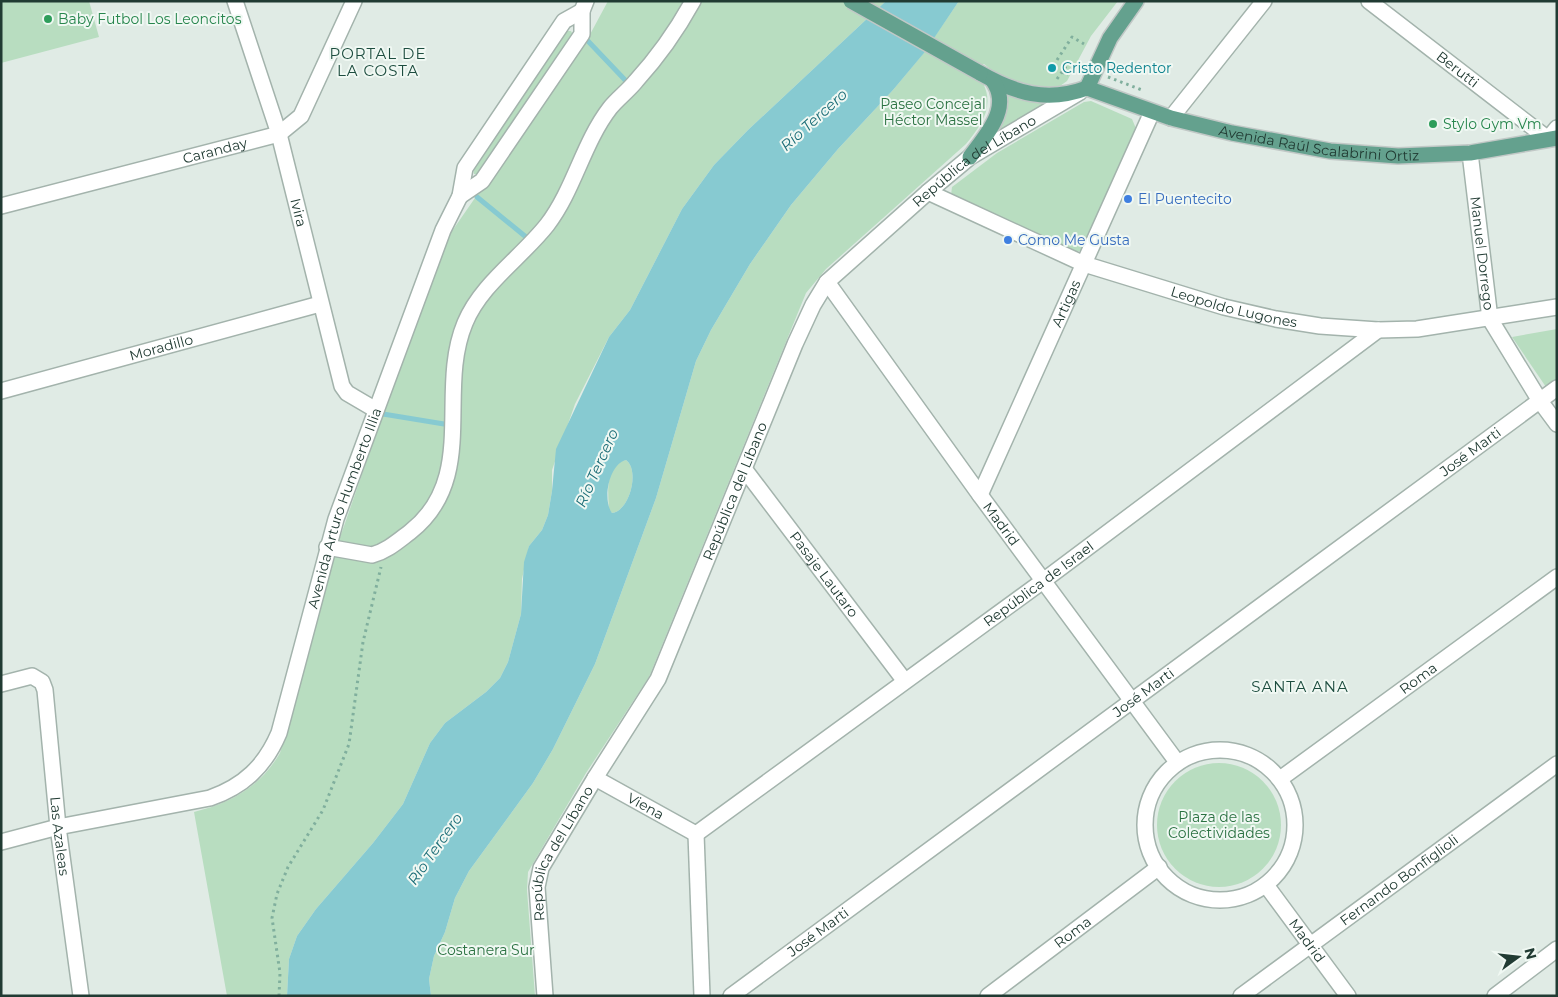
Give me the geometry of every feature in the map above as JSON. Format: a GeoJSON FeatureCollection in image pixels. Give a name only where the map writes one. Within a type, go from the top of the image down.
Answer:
{"type":"FeatureCollection","features":[{"type":"Feature","properties":{"kind":"main road"},"geometry":{"type":"LineString","coordinates":[[851,1],[987,77],[1026,93],[1044,96],[1065,96],[1086,88],[1110,38],[1136,1]]}},
{"type":"Feature","properties":{"kind":"main road"},"geometry":{"type":"LineString","coordinates":[[970,157],[999,110],[1000,97],[987,77]]}},
{"type":"Feature","properties":{"kind":"main road","name":"Avenida Raúl Scalabrini Ortiz"},"geometry":{"type":"LineString","coordinates":[[1086,88],[1172,118],[1232,133],[1330,151],[1398,156],[1470,153],[1554,135]]}},
{"type":"Feature","properties":{"kind":"street","name":"Ivira"},"geometry":{"type":"LineString","coordinates":[[235,1],[279,134],[342,386],[347,393],[376,410]]}},
{"type":"Feature","properties":{"kind":"street","name":"Caranday"},"geometry":{"type":"LineString","coordinates":[[1,206],[279,134],[301,116],[354,1]]}},
{"type":"Feature","properties":{"kind":"street"},"geometry":{"type":"LineString","coordinates":[[327,547],[372,555],[386,550],[428,515],[444,485],[454,433],[454,359],[459,340],[470,313],[486,292],[548,223],[566,195],[595,133],[610,108],[663,50],[693,1]]}},
{"type":"Feature","properties":{"kind":"street"},"geometry":{"type":"LineString","coordinates":[[1172,118],[1264,1]]}},
{"type":"Feature","properties":{"kind":"street","name":"Berutti"},"geometry":{"type":"LineString","coordinates":[[1369,1],[1554,135]]}},
{"type":"Feature","properties":{"kind":"street","name":"Avenida Arturo Humberto Illia"},"geometry":{"type":"LineString","coordinates":[[460,196],[482,181],[582,34],[584,6]]}},
{"type":"Feature","properties":{"kind":"street","name":"Avenida Arturo Humberto Illia"},"geometry":{"type":"LineString","coordinates":[[1,842],[58,827],[210,798],[231,790],[259,768],[274,745],[327,547],[444,230],[460,196],[465,168],[564,21],[584,6]]}},
{"type":"Feature","properties":{"kind":"street","name":"República del Líbano"},"geometry":{"type":"LineString","coordinates":[[545,996],[537,878],[541,868],[595,778],[658,679],[795,344],[813,305],[828,282],[970,157],[1086,88]]}},
{"type":"Feature","properties":{"kind":"street","name":"Artigas"},"geometry":{"type":"LineString","coordinates":[[980,495],[1152,112]]}},
{"type":"Feature","properties":{"kind":"street","name":"Manuel Dorrego"},"geometry":{"type":"LineString","coordinates":[[1470,153],[1490,319],[1540,401],[1557,424]]}},
{"type":"Feature","properties":{"kind":"street","name":"Leopoldo Lugones"},"geometry":{"type":"LineString","coordinates":[[928,192],[1084,264],[1224,307],[1320,326],[1378,330],[1417,329],[1557,307]]}},
{"type":"Feature","properties":{"kind":"street","name":"Madrid"},"geometry":{"type":"LineString","coordinates":[[828,282],[980,495],[1178,762]]}},
{"type":"Feature","properties":{"kind":"street","name":"Moradillo"},"geometry":{"type":"LineString","coordinates":[[1,391],[320,304]]}},
{"type":"Feature","properties":{"kind":"street","name":"República de Israel"},"geometry":{"type":"LineString","coordinates":[[696,834],[904,680],[1043,581],[1378,330]]}},
{"type":"Feature","properties":{"kind":"street","name":"José Marti"},"geometry":{"type":"LineString","coordinates":[[731,996],[1557,388]]}},
{"type":"Feature","properties":{"kind":"street","name":"Pasaje Lautaro"},"geometry":{"type":"LineString","coordinates":[[745,470],[904,680]]}},
{"type":"Feature","properties":{"kind":"street","name":"Roma"},"geometry":{"type":"LineString","coordinates":[[1280,779],[1557,577]]}},
{"type":"Feature","properties":{"kind":"street","name":"Las Azaleas"},"geometry":{"type":"LineString","coordinates":[[1,684],[28,677],[38,678],[45,690],[58,827],[81,996]]}},
{"type":"Feature","properties":{"kind":"street"},"geometry":{"type":"LineString","coordinates":[[1207,750],[1240,752],[1262,762],[1280,779],[1290,796],[1295,815],[1295,834],[1290,853],[1280,871],[1266,884],[1240,897],[1212,900],[1193,895],[1176,886],[1158,867],[1147,841],[1145,823],[1147,805],[1154,789],[1164,774],[1178,762],[1207,750]]}},
{"type":"Feature","properties":{"kind":"street","name":"Fernando Bonfiglioli"},"geometry":{"type":"LineString","coordinates":[[1241,996],[1557,764]]}},
{"type":"Feature","properties":{"kind":"street","name":"Viena"},"geometry":{"type":"LineString","coordinates":[[595,778],[696,834]]}},
{"type":"Feature","properties":{"kind":"street"},"geometry":{"type":"LineString","coordinates":[[696,834],[702,996]]}},
{"type":"Feature","properties":{"kind":"street","name":"Roma"},"geometry":{"type":"LineString","coordinates":[[988,996],[1158,867]]}},
{"type":"Feature","properties":{"kind":"street","name":"Madrid"},"geometry":{"type":"LineString","coordinates":[[1266,884],[1348,996]]}},
{"type":"Feature","properties":{"kind":"street"},"geometry":{"type":"LineString","coordinates":[[1494,996],[1557,949]]}},
{"type":"Feature","properties":{"kind":"path"},"geometry":{"type":"LineString","coordinates":[[1057,60],[1072,37],[1084,44]]}},
{"type":"Feature","properties":{"kind":"path"},"geometry":{"type":"LineString","coordinates":[[1057,79],[1067,64],[1063,60]]}},
{"type":"Feature","properties":{"kind":"path"},"geometry":{"type":"LineString","coordinates":[[1062,72],[1068,75]]}},
{"type":"Feature","properties":{"kind":"path"},"geometry":{"type":"LineString","coordinates":[[279,996],[280,973],[272,918],[277,894],[288,867],[322,810],[349,744],[363,642],[373,593],[386,550]]}},
{"type":"Feature","properties":{"kind":"green space","name":"Baby Futbol Los Leoncitos"},"geometry":{"type":"Polygon","coordinates":[[[1,1],[89,1],[99,37],[1,63],[1,1]]]}},
{"type":"Feature","properties":{"kind":"green space"},"geometry":{"type":"Polygon","coordinates":[[[608,1],[886,1],[748,130],[714,165],[682,209],[630,310],[609,337],[575,404],[552,470],[552,491],[548,515],[542,530],[529,546],[522,579],[521,614],[508,662],[500,678],[486,692],[445,723],[430,743],[403,804],[373,843],[316,909],[297,936],[289,959],[287,996],[227,996],[194,812],[220,804],[243,792],[263,775],[280,753],[336,549],[383,414],[450,234],[579,48],[587,40],[608,1]]]}},
{"type":"Feature","properties":{"kind":"green space"},"geometry":{"type":"Polygon","coordinates":[[[959,1],[1118,1],[1091,36],[1067,81],[1060,86],[1050,88],[1014,82],[999,76],[984,64],[978,65],[933,39],[959,1]]]}},
{"type":"Feature","properties":{"kind":"green space"},"geometry":{"type":"Polygon","coordinates":[[[567,31],[571,31],[573,35],[478,174],[474,174],[473,168],[567,31]]]}},
{"type":"Feature","properties":{"kind":"green space","name":"Costanera Sur"},"geometry":{"type":"Polygon","coordinates":[[[927,49],[983,83],[988,100],[985,115],[977,130],[966,144],[826,269],[806,293],[649,677],[586,773],[528,872],[527,890],[535,996],[431,996],[429,979],[434,956],[445,932],[455,898],[469,871],[533,783],[553,749],[595,664],[656,498],[696,361],[711,330],[750,264],[791,205],[927,49]]]}},
{"type":"Feature","properties":{"kind":"green space"},"geometry":{"type":"Polygon","coordinates":[[[1004,92],[1041,102],[1042,105],[990,138],[1005,115],[1004,92]]]}},
{"type":"Feature","properties":{"kind":"green space"},"geometry":{"type":"Polygon","coordinates":[[[1091,101],[1132,119],[1137,131],[1082,250],[1074,253],[951,195],[952,187],[997,153],[1084,102],[1091,101]]]}},
{"type":"Feature","properties":{"kind":"green space"},"geometry":{"type":"Polygon","coordinates":[[[1557,329],[1557,379],[1546,387],[1512,337],[1557,329]]]}},
{"type":"Feature","properties":{"kind":"green space"},"geometry":{"type":"Polygon","coordinates":[[[626,460],[632,472],[631,490],[624,505],[618,511],[612,513],[609,510],[609,480],[614,467],[626,460]]]}},
{"type":"Feature","properties":{"kind":"green space","name":"Plaza de las Colectividades"},"geometry":{"type":"Polygon","coordinates":[[[1219,763],[1243,767],[1263,781],[1277,801],[1281,825],[1277,849],[1263,869],[1243,883],[1219,887],[1195,883],[1175,869],[1161,849],[1157,825],[1161,801],[1175,781],[1195,767],[1219,763]]]}},
{"type":"Feature","properties":{"kind":"water","name":"Río Tercero"},"geometry":{"type":"Polygon","coordinates":[[[886,1],[959,1],[924,53],[893,90],[838,149],[791,205],[750,264],[711,330],[696,361],[656,498],[595,664],[553,749],[533,783],[469,871],[455,898],[445,932],[434,956],[429,979],[431,996],[287,996],[289,959],[297,936],[316,909],[373,843],[403,804],[430,743],[445,723],[486,692],[500,678],[508,662],[521,614],[524,562],[529,546],[542,530],[548,515],[556,449],[609,337],[630,310],[682,209],[714,165],[748,130],[886,1]],[[626,460],[620,463],[611,475],[608,500],[612,513],[618,511],[624,505],[631,490],[632,472],[626,460]]]}},
{"type":"Feature","properties":{"kind":"waterway"},"geometry":{"type":"LineString","coordinates":[[587,40],[626,81]]}},
{"type":"Feature","properties":{"kind":"waterway"},"geometry":{"type":"LineString","coordinates":[[477,197],[526,237]]}},
{"type":"Feature","properties":{"kind":"waterway"},"geometry":{"type":"LineString","coordinates":[[383,414],[444,424]]}},
{"type":"Feature","properties":{"kind":"place","name":"Baby Futbol Los Leoncitos"},"geometry":{"type":"Point","coordinates":[48,19]}},
{"type":"Feature","properties":{"kind":"place","name":"Cristo Redentor"},"geometry":{"type":"Point","coordinates":[1052,68]}},
{"type":"Feature","properties":{"kind":"place","name":"Stylo Gym Vm"},"geometry":{"type":"Point","coordinates":[1433,124]}},
{"type":"Feature","properties":{"kind":"place","name":"El Puentecito"},"geometry":{"type":"Point","coordinates":[1128,199]}},
{"type":"Feature","properties":{"kind":"place","name":"Como Me Gusta"},"geometry":{"type":"Point","coordinates":[1008,240]}},
{"type":"Feature","properties":{"kind":"district","name":"PORTAL DE LA COSTA"},"geometry":{"type":"Point","coordinates":[378,62]}},
{"type":"Feature","properties":{"kind":"district","name":"SANTA ANA"},"geometry":{"type":"Point","coordinates":[1300,687]}},
{"type":"Feature","properties":{"kind":"park label","name":"Paseo Concejal Héctor Massel"},"geometry":{"type":"Point","coordinates":[933,112]}}]}
